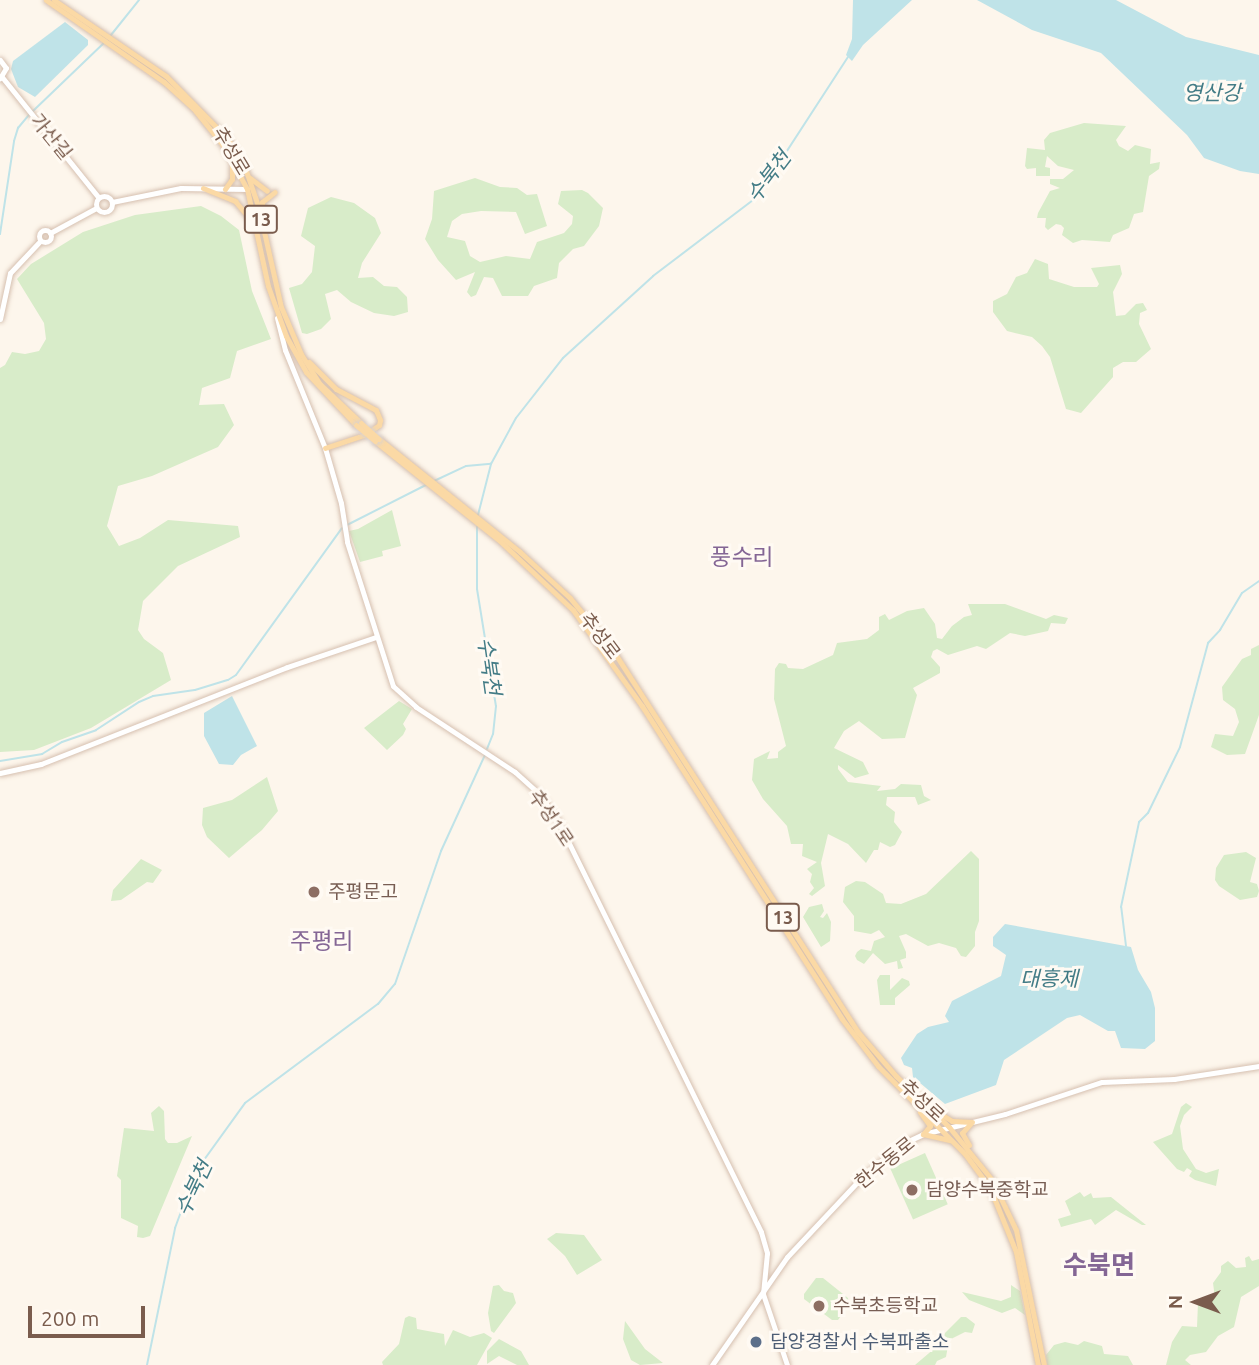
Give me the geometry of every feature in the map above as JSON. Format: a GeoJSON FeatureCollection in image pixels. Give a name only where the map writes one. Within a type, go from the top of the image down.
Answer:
{"type":"FeatureCollection","features":[{"type":"Feature","properties":{"kind":"main road","name":"추성로"},"geometry":{"type":"LineString","coordinates":[[46,0],[166,76],[228,138],[248,176],[281,307],[301,354],[320,384],[359,424]]}},
{"type":"Feature","properties":{"kind":"main road","name":"추성로"},"geometry":{"type":"LineString","coordinates":[[54,0],[101,35]]}},
{"type":"Feature","properties":{"kind":"main road","name":"추성로"},"geometry":{"type":"LineString","coordinates":[[116,45],[193,108],[231,160],[247,190],[276,312],[306,372],[377,440],[570,598],[612,649],[857,1031],[992,1180],[1016,1230],[1040,1362]]}},
{"type":"Feature","properties":{"kind":"main road"},"geometry":{"type":"LineString","coordinates":[[225,188],[232,179],[231,160]]}},
{"type":"Feature","properties":{"kind":"main road"},"geometry":{"type":"LineString","coordinates":[[248,176],[267,191]]}},
{"type":"Feature","properties":{"kind":"main road"},"geometry":{"type":"LineString","coordinates":[[203,188],[235,201],[248,213],[256,229]]}},
{"type":"Feature","properties":{"kind":"main road"},"geometry":{"type":"LineString","coordinates":[[262,223],[262,202],[275,192]]}},
{"type":"Feature","properties":{"kind":"main road"},"geometry":{"type":"LineString","coordinates":[[301,354],[337,389],[379,414],[379,425],[364,435],[326,448]]}},
{"type":"Feature","properties":{"kind":"main road","name":"추성로"},"geometry":{"type":"LineString","coordinates":[[502,541],[573,610],[595,639],[642,706],[842,1019],[878,1066],[946,1128],[990,1188],[1016,1252],[1031,1309]]}},
{"type":"Feature","properties":{"kind":"main road"},"geometry":{"type":"LineString","coordinates":[[878,1066],[929,1121],[929,1130],[923,1134]]}},
{"type":"Feature","properties":{"kind":"main road"},"geometry":{"type":"LineString","coordinates":[[893,1073],[943,1116],[972,1122]]}},
{"type":"Feature","properties":{"kind":"main road"},"geometry":{"type":"LineString","coordinates":[[972,1122],[963,1129],[964,1138],[992,1180]]}},
{"type":"Feature","properties":{"kind":"main road"},"geometry":{"type":"LineString","coordinates":[[923,1134],[943,1137],[959,1146]]}},
{"type":"Feature","properties":{"kind":"street"},"geometry":{"type":"LineString","coordinates":[[0,60],[6,68],[1,77]]}},
{"type":"Feature","properties":{"kind":"street","name":"가산길"},"geometry":{"type":"LineString","coordinates":[[1,77],[99,197]]}},
{"type":"Feature","properties":{"kind":"street"},"geometry":{"type":"LineString","coordinates":[[112,202],[181,188],[247,190]]}},
{"type":"Feature","properties":{"kind":"street"},"geometry":{"type":"LineString","coordinates":[[0,319],[10,273],[40,241],[41,232],[50,233],[96,208],[99,197],[107,196],[112,202],[111,208],[105,213],[96,208]]}},
{"type":"Feature","properties":{"kind":"street","name":"추성1로"},"geometry":{"type":"LineString","coordinates":[[276,312],[285,350],[326,448],[341,503],[345,534],[389,677],[399,694],[502,762],[538,793],[558,821],[759,1227],[767,1253],[763,1294],[787,1365]]}},
{"type":"Feature","properties":{"kind":"street"},"geometry":{"type":"LineString","coordinates":[[0,773],[41,764],[286,667],[376,637]]}},
{"type":"Feature","properties":{"kind":"street","name":"한수동로"},"geometry":{"type":"LineString","coordinates":[[712,1365],[783,1263],[862,1177],[896,1149],[923,1134],[972,1122],[1102,1082],[1162,1080],[1259,1066]]}},
{"type":"Feature","properties":{"kind":"street"},"geometry":{"type":"LineString","coordinates":[[767,1253],[774,1261],[783,1263]]}},
{"type":"Feature","properties":{"kind":"green space"},"geometry":{"type":"Polygon","coordinates":[[[1084,123],[1126,126],[1116,140],[1119,146],[1128,151],[1135,145],[1151,149],[1150,164],[1160,162],[1159,169],[1149,176],[1143,212],[1134,214],[1129,228],[1113,235],[1110,242],[1082,240],[1073,243],[1062,235],[1064,228],[1061,225],[1056,224],[1048,230],[1045,227],[1046,218],[1037,218],[1050,191],[1060,188],[1050,184],[1050,179],[1063,179],[1074,170],[1058,166],[1047,156],[1045,167],[1050,168],[1050,176],[1036,176],[1036,168],[1027,169],[1025,166],[1027,148],[1045,150],[1044,140],[1050,133],[1084,123]]]}},
{"type":"Feature","properties":{"kind":"green space"},"geometry":{"type":"Polygon","coordinates":[[[475,178],[500,187],[517,188],[527,195],[537,194],[547,226],[525,234],[516,212],[481,211],[462,214],[452,221],[447,237],[465,241],[470,256],[480,262],[506,256],[530,259],[537,242],[564,233],[572,224],[573,216],[558,204],[561,191],[582,190],[588,193],[603,208],[599,226],[584,246],[573,249],[559,263],[557,278],[534,286],[528,296],[502,296],[493,278],[484,277],[476,295],[471,297],[467,292],[475,272],[456,280],[438,260],[425,239],[432,219],[434,191],[475,178]]]}},
{"type":"Feature","properties":{"kind":"green space"},"geometry":{"type":"Polygon","coordinates":[[[331,197],[354,203],[375,218],[381,233],[362,263],[358,278],[373,277],[384,286],[397,287],[407,297],[408,312],[394,316],[374,313],[351,302],[337,290],[325,294],[331,319],[321,329],[307,334],[302,333],[289,288],[302,284],[312,272],[315,246],[301,236],[308,208],[331,197]]]}},
{"type":"Feature","properties":{"kind":"green space"},"geometry":{"type":"Polygon","coordinates":[[[201,206],[221,216],[239,230],[252,291],[271,339],[237,351],[230,378],[202,388],[199,405],[224,404],[234,425],[218,447],[152,476],[118,486],[107,526],[119,546],[140,538],[168,520],[238,526],[240,537],[178,566],[143,601],[138,630],[144,639],[163,653],[171,680],[91,728],[34,750],[0,752],[0,368],[5,365],[12,352],[25,354],[39,351],[46,339],[44,323],[17,279],[31,264],[83,232],[135,215],[201,206]]]}},
{"type":"Feature","properties":{"kind":"green space"},"geometry":{"type":"Polygon","coordinates":[[[1035,259],[1048,264],[1049,279],[1074,287],[1097,287],[1099,284],[1091,268],[1120,265],[1122,274],[1113,292],[1116,316],[1125,315],[1136,304],[1143,303],[1147,310],[1140,313],[1139,324],[1151,349],[1136,362],[1123,362],[1113,368],[1113,377],[1081,413],[1066,409],[1050,357],[1042,346],[1032,337],[1007,331],[993,312],[993,301],[1007,294],[1016,277],[1027,273],[1035,259]]]}},
{"type":"Feature","properties":{"kind":"green space"},"geometry":{"type":"Polygon","coordinates":[[[392,510],[401,546],[382,551],[383,556],[360,562],[349,531],[358,529],[392,510]]]}},
{"type":"Feature","properties":{"kind":"green space"},"geometry":{"type":"Polygon","coordinates":[[[968,604],[1005,604],[1046,619],[1054,615],[1068,618],[1065,624],[1051,623],[1048,631],[1025,636],[1010,633],[986,649],[977,646],[948,655],[937,649],[933,651],[931,657],[940,667],[940,673],[913,688],[917,695],[905,738],[882,739],[859,721],[844,731],[834,748],[863,762],[869,774],[855,778],[838,765],[848,782],[881,786],[877,791],[895,789],[901,784],[921,785],[924,796],[931,800],[918,805],[915,797],[887,797],[886,805],[895,812],[894,822],[902,832],[895,845],[890,847],[880,842],[878,850],[874,850],[866,863],[848,844],[828,834],[821,863],[825,886],[812,896],[809,894],[814,888],[810,882],[812,874],[807,869],[817,862],[802,856],[803,844],[791,844],[787,826],[763,799],[752,780],[754,759],[770,751],[767,759],[778,758],[778,752],[786,746],[774,699],[775,669],[779,663],[786,664],[788,668],[803,669],[833,655],[837,643],[867,639],[879,630],[879,617],[885,614],[889,620],[907,611],[924,608],[935,624],[937,638],[942,639],[952,626],[964,617],[972,615],[968,604]]]}},
{"type":"Feature","properties":{"kind":"green space"},"geometry":{"type":"Polygon","coordinates":[[[1259,645],[1259,715],[1245,754],[1227,755],[1211,747],[1215,734],[1233,736],[1239,722],[1235,709],[1223,700],[1222,687],[1242,659],[1251,655],[1251,649],[1259,645]]]}},
{"type":"Feature","properties":{"kind":"green space"},"geometry":{"type":"Polygon","coordinates":[[[399,701],[412,709],[403,724],[406,729],[403,735],[387,750],[364,728],[399,701]]]}},
{"type":"Feature","properties":{"kind":"green space"},"geometry":{"type":"Polygon","coordinates":[[[267,777],[278,811],[262,830],[229,858],[207,837],[202,825],[203,808],[232,800],[267,777]]]}},
{"type":"Feature","properties":{"kind":"green space"},"geometry":{"type":"Polygon","coordinates":[[[971,851],[979,859],[979,921],[975,932],[975,946],[966,957],[961,956],[956,948],[939,943],[928,946],[906,934],[899,936],[906,952],[906,958],[900,960],[903,968],[898,969],[897,961],[885,964],[873,953],[864,964],[857,960],[857,952],[861,949],[871,951],[874,941],[885,937],[879,930],[871,934],[854,931],[854,916],[843,902],[845,887],[856,881],[865,882],[883,894],[886,903],[901,904],[926,894],[971,851]]]}},
{"type":"Feature","properties":{"kind":"green space"},"geometry":{"type":"Polygon","coordinates":[[[1246,852],[1256,858],[1250,882],[1257,884],[1259,891],[1257,897],[1240,900],[1219,886],[1215,880],[1216,868],[1224,855],[1246,852]]]}},
{"type":"Feature","properties":{"kind":"green space"},"geometry":{"type":"Polygon","coordinates":[[[141,859],[162,870],[153,883],[147,882],[121,900],[111,901],[113,890],[141,859]]]}},
{"type":"Feature","properties":{"kind":"green space"},"geometry":{"type":"Polygon","coordinates":[[[822,904],[824,911],[820,917],[823,918],[827,913],[831,922],[830,941],[821,947],[803,917],[809,907],[822,904]]]}},
{"type":"Feature","properties":{"kind":"green space"},"geometry":{"type":"Polygon","coordinates":[[[880,975],[890,975],[890,990],[902,978],[909,981],[910,985],[895,998],[895,1005],[880,1005],[877,980],[880,975]]]}},
{"type":"Feature","properties":{"kind":"green space"},"geometry":{"type":"Polygon","coordinates":[[[1186,1103],[1192,1107],[1184,1115],[1180,1126],[1183,1149],[1196,1169],[1206,1173],[1219,1169],[1216,1186],[1195,1180],[1189,1176],[1192,1171],[1187,1168],[1184,1172],[1177,1169],[1153,1142],[1172,1134],[1181,1107],[1186,1103]]]}},
{"type":"Feature","properties":{"kind":"green space"},"geometry":{"type":"Polygon","coordinates":[[[159,1106],[164,1111],[165,1139],[168,1143],[177,1143],[192,1136],[150,1236],[143,1238],[137,1237],[138,1226],[121,1218],[121,1180],[117,1176],[124,1128],[154,1131],[151,1113],[159,1106]]]}},
{"type":"Feature","properties":{"kind":"green space"},"geometry":{"type":"Polygon","coordinates":[[[925,1153],[948,1204],[913,1220],[890,1168],[925,1153]]]}},
{"type":"Feature","properties":{"kind":"green space"},"geometry":{"type":"Polygon","coordinates":[[[1080,1192],[1084,1197],[1091,1193],[1093,1198],[1111,1197],[1146,1225],[1116,1210],[1095,1225],[1091,1219],[1061,1227],[1058,1219],[1071,1215],[1065,1201],[1080,1192]]]}},
{"type":"Feature","properties":{"kind":"green space"},"geometry":{"type":"Polygon","coordinates":[[[556,1233],[584,1235],[602,1260],[577,1275],[565,1256],[547,1239],[556,1233]]]}},
{"type":"Feature","properties":{"kind":"green space"},"geometry":{"type":"Polygon","coordinates":[[[1249,1256],[1252,1261],[1259,1259],[1259,1286],[1241,1297],[1234,1327],[1218,1336],[1206,1352],[1190,1355],[1185,1360],[1191,1365],[1166,1365],[1172,1342],[1182,1326],[1197,1327],[1198,1303],[1215,1298],[1213,1283],[1221,1272],[1221,1266],[1228,1261],[1236,1268],[1246,1267],[1245,1258],[1249,1256]]]}},
{"type":"Feature","properties":{"kind":"green space"},"geometry":{"type":"Polygon","coordinates":[[[816,1278],[823,1278],[848,1298],[849,1305],[838,1320],[832,1320],[804,1299],[804,1294],[816,1278]]]}},
{"type":"Feature","properties":{"kind":"green space"},"geometry":{"type":"Polygon","coordinates":[[[499,1285],[504,1291],[513,1293],[516,1303],[494,1333],[491,1331],[488,1313],[493,1286],[499,1285]]]}},
{"type":"Feature","properties":{"kind":"green space"},"geometry":{"type":"Polygon","coordinates":[[[1011,1285],[1020,1291],[1025,1315],[1015,1308],[1002,1313],[969,1300],[962,1292],[1001,1301],[1011,1297],[1011,1285]]]}},
{"type":"Feature","properties":{"kind":"green space"},"geometry":{"type":"Polygon","coordinates":[[[961,1317],[966,1317],[975,1324],[972,1333],[965,1332],[949,1340],[946,1357],[935,1365],[915,1365],[942,1342],[945,1333],[961,1317]]]}},
{"type":"Feature","properties":{"kind":"green space"},"geometry":{"type":"Polygon","coordinates":[[[405,1318],[416,1318],[417,1329],[444,1334],[445,1346],[453,1330],[470,1337],[484,1333],[492,1338],[477,1365],[383,1365],[382,1362],[399,1344],[405,1318]]]}},
{"type":"Feature","properties":{"kind":"green space"},"geometry":{"type":"Polygon","coordinates":[[[625,1321],[645,1349],[663,1363],[640,1365],[631,1360],[623,1339],[625,1321]]]}},
{"type":"Feature","properties":{"kind":"green space"},"geometry":{"type":"Polygon","coordinates":[[[499,1339],[521,1351],[529,1365],[517,1365],[499,1356],[487,1364],[487,1351],[499,1339]]]}},
{"type":"Feature","properties":{"kind":"green space"},"geometry":{"type":"Polygon","coordinates":[[[1084,1341],[1102,1346],[1104,1354],[1128,1356],[1133,1365],[1047,1365],[1046,1355],[1054,1345],[1065,1342],[1078,1345],[1084,1341]]]}},
{"type":"Feature","properties":{"kind":"water"},"geometry":{"type":"Polygon","coordinates":[[[853,0],[912,0],[863,45],[852,61],[846,55],[852,39],[853,0]]]}},
{"type":"Feature","properties":{"kind":"water","name":"영산강"},"geometry":{"type":"Polygon","coordinates":[[[977,0],[1116,0],[1186,37],[1259,55],[1259,174],[1240,171],[1204,158],[1187,135],[1101,53],[1032,30],[977,0]]]}},
{"type":"Feature","properties":{"kind":"water"},"geometry":{"type":"Polygon","coordinates":[[[65,22],[88,40],[88,45],[35,97],[18,87],[11,69],[13,61],[65,22]]]}},
{"type":"Feature","properties":{"kind":"water"},"geometry":{"type":"Polygon","coordinates":[[[232,696],[257,746],[241,755],[233,765],[219,764],[204,736],[204,713],[232,696]]]}},
{"type":"Feature","properties":{"kind":"water","name":"대흥제"},"geometry":{"type":"Polygon","coordinates":[[[1005,924],[1131,947],[1138,970],[1151,992],[1155,1008],[1155,1041],[1145,1049],[1121,1048],[1115,1031],[1108,1031],[1080,1015],[1067,1018],[1004,1060],[996,1085],[945,1104],[913,1077],[912,1068],[904,1065],[901,1058],[917,1034],[928,1027],[949,1022],[945,1016],[952,1001],[1001,976],[1006,955],[993,946],[993,937],[1005,924]]]}},
{"type":"Feature","properties":{"kind":"waterway"},"geometry":{"type":"LineString","coordinates":[[111,35],[139,0]]}},
{"type":"Feature","properties":{"kind":"waterway"},"geometry":{"type":"LineString","coordinates":[[33,111],[105,42]]}},
{"type":"Feature","properties":{"kind":"waterway","name":"수북천"},"geometry":{"type":"LineString","coordinates":[[478,515],[491,464],[516,418],[563,358],[653,276],[757,197],[848,57]]}},
{"type":"Feature","properties":{"kind":"waterway"},"geometry":{"type":"LineString","coordinates":[[0,234],[14,141],[18,128],[29,115]]}},
{"type":"Feature","properties":{"kind":"waterway"},"geometry":{"type":"LineString","coordinates":[[434,481],[466,466],[491,464]]}},
{"type":"Feature","properties":{"kind":"waterway"},"geometry":{"type":"LineString","coordinates":[[347,525],[426,485]]}},
{"type":"Feature","properties":{"kind":"waterway","name":"수북천"},"geometry":{"type":"LineString","coordinates":[[477,527],[477,589],[496,706],[493,734],[487,749]]}},
{"type":"Feature","properties":{"kind":"waterway"},"geometry":{"type":"LineString","coordinates":[[0,761],[42,754],[62,742],[96,730],[153,696],[195,690],[236,675],[342,528]]}},
{"type":"Feature","properties":{"kind":"waterway"},"geometry":{"type":"LineString","coordinates":[[1126,946],[1121,907],[1139,822],[1148,813],[1180,747],[1208,643],[1220,630],[1242,593],[1259,581]]}},
{"type":"Feature","properties":{"kind":"waterway","name":"수북천"},"geometry":{"type":"LineString","coordinates":[[147,1365],[175,1228],[196,1171],[245,1103],[378,1004],[395,984],[441,851],[485,755]]}},
{"type":"Feature","properties":{"kind":"place","name":"주평문고"},"geometry":{"type":"Point","coordinates":[314,892]}},
{"type":"Feature","properties":{"kind":"place","name":"담양수북중학교"},"geometry":{"type":"Point","coordinates":[912,1190]}},
{"type":"Feature","properties":{"kind":"place","name":"수북초등학교"},"geometry":{"type":"Point","coordinates":[819,1306]}},
{"type":"Feature","properties":{"kind":"place","name":"담양경찰서 수북파출소"},"geometry":{"type":"Point","coordinates":[756,1342]}},
{"type":"Feature","properties":{"kind":"district","name":"풍수리"},"geometry":{"type":"Point","coordinates":[742,557]}},
{"type":"Feature","properties":{"kind":"district","name":"주평리"},"geometry":{"type":"Point","coordinates":[322,941]}},
{"type":"Feature","properties":{"kind":"district","name":"수북면"},"geometry":{"type":"Point","coordinates":[1099,1265]}}]}
